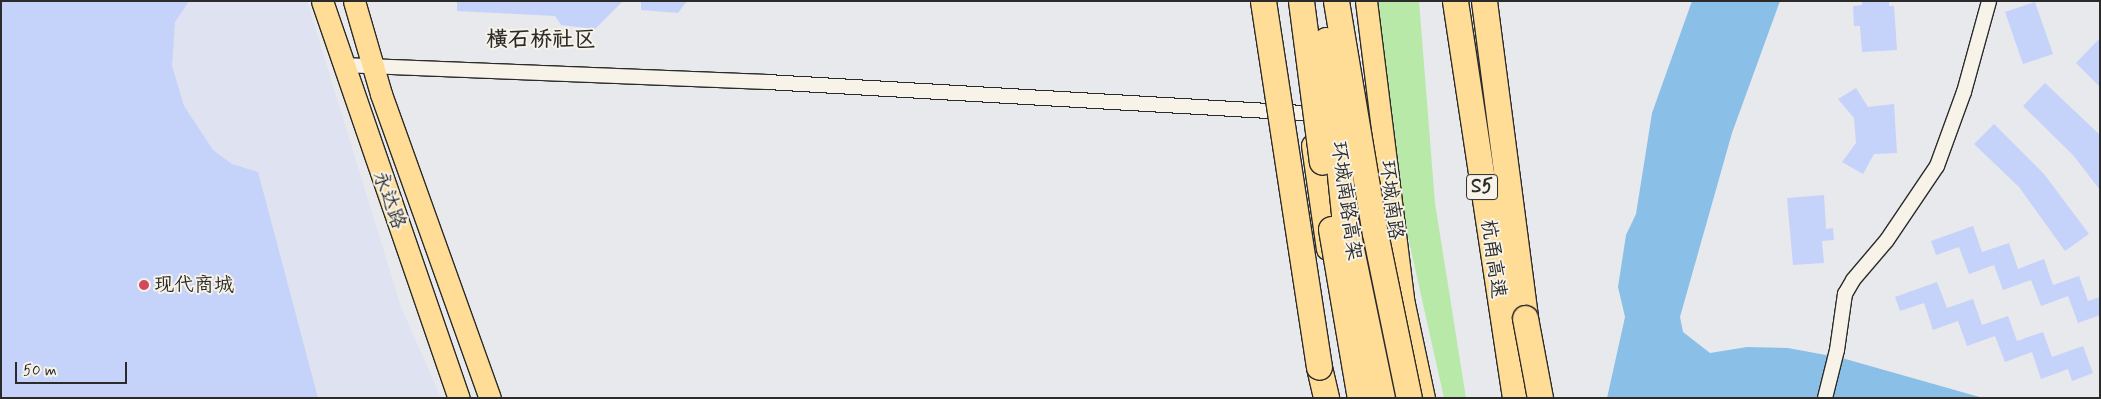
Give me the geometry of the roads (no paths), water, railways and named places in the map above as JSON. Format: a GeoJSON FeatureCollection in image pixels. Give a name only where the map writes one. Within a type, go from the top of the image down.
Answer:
{"type":"FeatureCollection","features":[{"type":"Feature","properties":{"kind":"highway"},"geometry":{"type":"LineString","coordinates":[[1263,1],[1319,367],[1326,398]]}},
{"type":"Feature","properties":{"kind":"highway","name":"环城南路高架"},"geometry":{"type":"LineString","coordinates":[[1301,1],[1338,278],[1360,398]]}},
{"type":"Feature","properties":{"kind":"highway","name":"环城南路高架"},"geometry":{"type":"LineString","coordinates":[[1322,1],[1344,215],[1382,398]]}},
{"type":"Feature","properties":{"kind":"highway"},"geometry":{"type":"LineString","coordinates":[[1336,1],[1375,233],[1409,398]]}},
{"type":"Feature","properties":{"kind":"highway","name":"杭甬高速"},"geometry":{"type":"LineString","coordinates":[[1455,1],[1515,398]]}},
{"type":"Feature","properties":{"kind":"highway","name":"杭甬高速"},"geometry":{"type":"LineString","coordinates":[[1484,1],[1526,318],[1540,398]]}},
{"type":"Feature","properties":{"kind":"main road","name":"永达路"},"geometry":{"type":"LineString","coordinates":[[322,1],[342,65],[459,398]]}},
{"type":"Feature","properties":{"kind":"main road","name":"永达路"},"geometry":{"type":"LineString","coordinates":[[354,1],[373,66],[490,398]]}},
{"type":"Feature","properties":{"kind":"main road"},"geometry":{"type":"LineString","coordinates":[[1293,1],[1351,398]]}},
{"type":"Feature","properties":{"kind":"main road","name":"环城南路"},"geometry":{"type":"LineString","coordinates":[[1366,1],[1404,304],[1424,398]]}},
{"type":"Feature","properties":{"kind":"street"},"geometry":{"type":"LineString","coordinates":[[1825,398],[1837,350],[1845,294],[1853,280],[1887,240],[1937,166],[1964,92],[1989,1]]}},
{"type":"Feature","properties":{"kind":"street"},"geometry":{"type":"LineString","coordinates":[[342,65],[767,82],[1381,118]]}},
{"type":"Feature","properties":{"kind":"water"},"geometry":{"type":"Polygon","coordinates":[[[1692,1],[1780,1],[1732,133],[1680,317],[1683,332],[1710,353],[1747,347],[1788,348],[1842,358],[1983,398],[1607,398],[1625,317],[1618,287],[1626,235],[1636,214],[1652,113],[1692,1]]]}},
{"type":"Feature","properties":{"kind":"place","name":"现代商城"},"geometry":{"type":"Point","coordinates":[144,285]}},
{"type":"Feature","properties":{"kind":"district","name":"横石桥社区"},"geometry":{"type":"Point","coordinates":[541,41]}}]}
